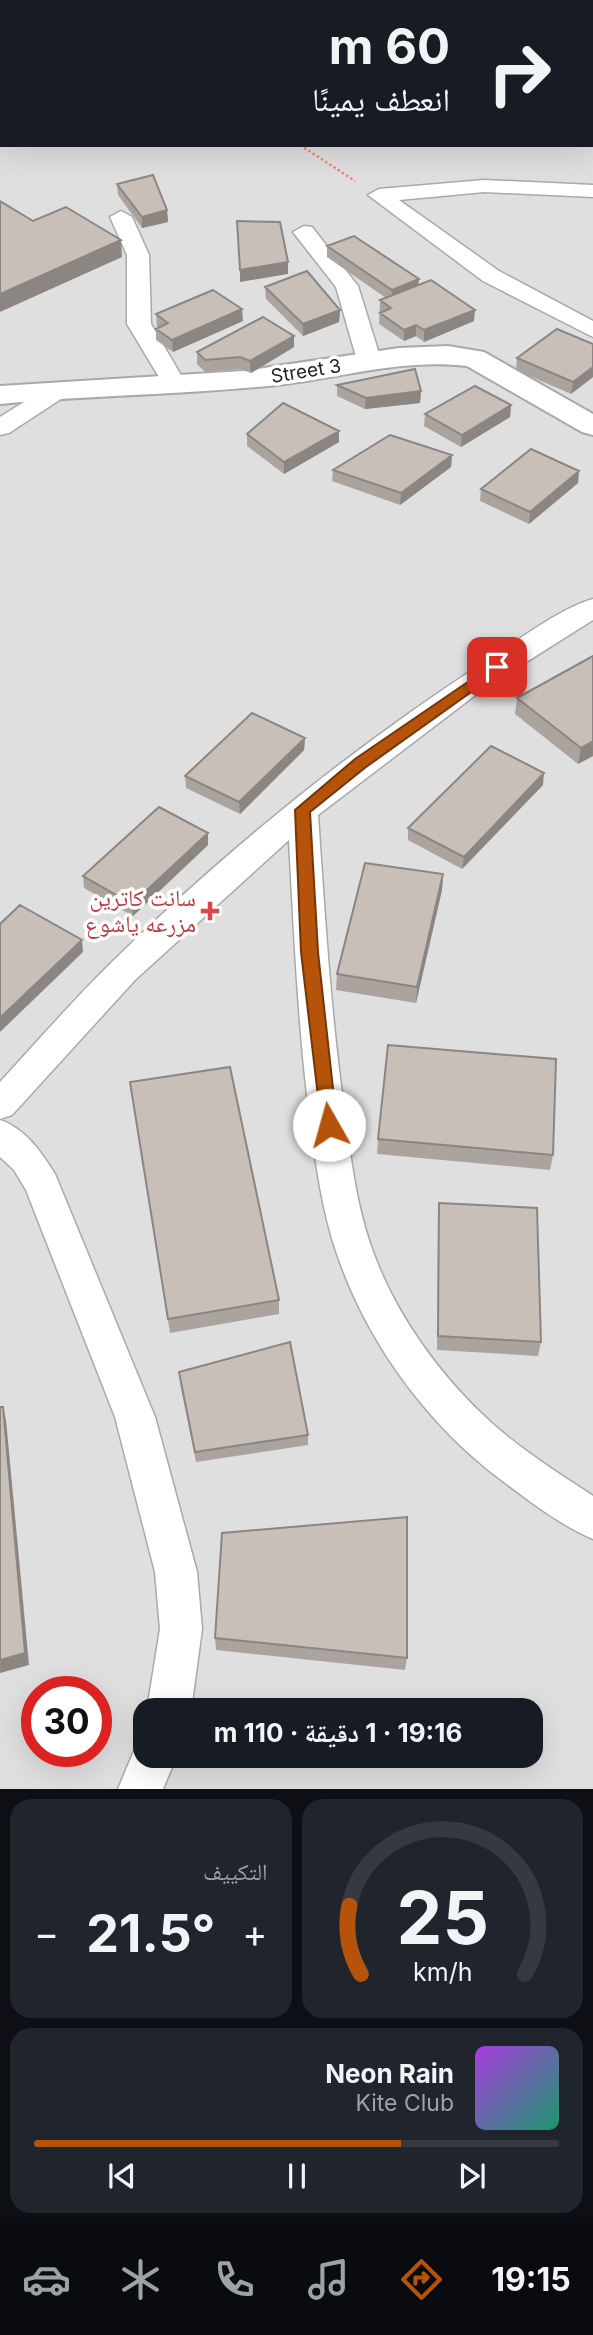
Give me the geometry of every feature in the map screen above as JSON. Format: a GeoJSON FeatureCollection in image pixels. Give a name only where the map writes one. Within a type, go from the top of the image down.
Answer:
{"type":"FeatureCollection","features":[{"type":"Feature","properties":{"kind":"street"},"geometry":{"type":"LineString","coordinates":[[379,195],[484,186],[593,191]]}},
{"type":"Feature","properties":{"kind":"street"},"geometry":{"type":"LineString","coordinates":[[379,195],[491,276],[593,330]]}},
{"type":"Feature","properties":{"kind":"street"},"geometry":{"type":"LineString","coordinates":[[121,217],[138,255],[139,324],[173,382]]}},
{"type":"Feature","properties":{"kind":"street"},"geometry":{"type":"LineString","coordinates":[[304,232],[347,286],[369,360]]}},
{"type":"Feature","properties":{"kind":"street","name":"Street 3"},"geometry":{"type":"LineString","coordinates":[[0,395],[283,376],[402,354],[452,354],[474,358],[593,426]]}},
{"type":"Feature","properties":{"kind":"street"},"geometry":{"type":"LineString","coordinates":[[0,428],[59,390]]}},
{"type":"Feature","properties":{"kind":"street"},"geometry":{"type":"LineString","coordinates":[[0,1105],[140,955],[303,810],[360,763],[425,716],[540,638],[593,608]]}},
{"type":"Feature","properties":{"kind":"street"},"geometry":{"type":"LineString","coordinates":[[303,810],[309,952],[335,1172],[348,1233],[375,1297],[404,1347],[455,1414],[501,1455],[593,1519]]}},
{"type":"Feature","properties":{"kind":"street"},"geometry":{"type":"LineString","coordinates":[[0,1135],[27,1160],[42,1185],[135,1417],[176,1572],[181,1629],[171,1698]]}},
{"type":"Feature","properties":{"kind":"street"},"geometry":{"type":"LineString","coordinates":[[140,1789],[149,1768]]}},
{"type":"Feature","properties":{"kind":"path"},"geometry":{"type":"LineString","coordinates":[[303,147],[379,195]]}},
{"type":"Feature","properties":{"kind":"shaded area"},"geometry":{"type":"Polygon","coordinates":[[[0,147],[593,147],[593,1789],[0,1789],[0,147]]]}},
{"type":"Feature","properties":{"kind":"building"},"geometry":{"type":"Polygon","coordinates":[[[153,175],[167,210],[142,217],[117,184],[153,175]]]}},
{"type":"Feature","properties":{"kind":"building"},"geometry":{"type":"Polygon","coordinates":[[[0,201],[33,221],[66,207],[121,240],[0,294],[0,201]]]}},
{"type":"Feature","properties":{"kind":"building"},"geometry":{"type":"Polygon","coordinates":[[[237,221],[280,222],[288,262],[240,270],[237,221]]]}},
{"type":"Feature","properties":{"kind":"building"},"geometry":{"type":"Polygon","coordinates":[[[354,236],[419,279],[392,290],[327,246],[354,236]]]}},
{"type":"Feature","properties":{"kind":"building"},"geometry":{"type":"Polygon","coordinates":[[[307,271],[340,310],[303,324],[265,287],[307,271]]]}},
{"type":"Feature","properties":{"kind":"building"},"geometry":{"type":"Polygon","coordinates":[[[431,280],[475,310],[424,330],[416,325],[404,330],[380,313],[391,308],[380,300],[431,280]]]}},
{"type":"Feature","properties":{"kind":"building"},"geometry":{"type":"Polygon","coordinates":[[[213,290],[242,309],[172,340],[156,329],[168,323],[156,314],[213,290]]]}},
{"type":"Feature","properties":{"kind":"building"},"geometry":{"type":"Polygon","coordinates":[[[263,317],[294,336],[250,361],[240,357],[205,360],[197,352],[263,317]]]}},
{"type":"Feature","properties":{"kind":"building"},"geometry":{"type":"Polygon","coordinates":[[[557,329],[593,344],[593,367],[573,382],[517,358],[557,329]]]}},
{"type":"Feature","properties":{"kind":"building"},"geometry":{"type":"Polygon","coordinates":[[[415,369],[421,391],[366,398],[337,385],[415,369]]]}},
{"type":"Feature","properties":{"kind":"building"},"geometry":{"type":"Polygon","coordinates":[[[475,386],[511,405],[462,435],[425,414],[475,386]]]}},
{"type":"Feature","properties":{"kind":"building"},"geometry":{"type":"Polygon","coordinates":[[[283,403],[339,431],[284,462],[247,434],[283,403]]]}},
{"type":"Feature","properties":{"kind":"building"},"geometry":{"type":"Polygon","coordinates":[[[390,435],[452,455],[401,493],[333,470],[390,435]]]}},
{"type":"Feature","properties":{"kind":"building"},"geometry":{"type":"Polygon","coordinates":[[[531,449],[579,471],[530,512],[481,489],[531,449]]]}},
{"type":"Feature","properties":{"kind":"building"},"geometry":{"type":"Polygon","coordinates":[[[593,656],[593,741],[581,748],[517,698],[593,656]]]}},
{"type":"Feature","properties":{"kind":"building"},"geometry":{"type":"Polygon","coordinates":[[[252,713],[305,738],[239,802],[185,776],[252,713]]]}},
{"type":"Feature","properties":{"kind":"building"},"geometry":{"type":"Polygon","coordinates":[[[491,746],[544,773],[464,857],[408,828],[491,746]]]}},
{"type":"Feature","properties":{"kind":"building"},"geometry":{"type":"Polygon","coordinates":[[[159,807],[208,833],[132,904],[83,876],[159,807]]]}},
{"type":"Feature","properties":{"kind":"building"},"geometry":{"type":"Polygon","coordinates":[[[365,863],[443,874],[417,987],[337,974],[365,863]]]}},
{"type":"Feature","properties":{"kind":"building"},"geometry":{"type":"Polygon","coordinates":[[[20,905],[82,940],[0,1018],[0,924],[20,905]]]}},
{"type":"Feature","properties":{"kind":"building"},"geometry":{"type":"Polygon","coordinates":[[[388,1045],[556,1059],[553,1155],[378,1139],[388,1045]]]}},
{"type":"Feature","properties":{"kind":"building"},"geometry":{"type":"Polygon","coordinates":[[[230,1067],[279,1300],[168,1319],[130,1082],[230,1067]]]}},
{"type":"Feature","properties":{"kind":"building"},"geometry":{"type":"Polygon","coordinates":[[[439,1203],[537,1208],[541,1342],[438,1336],[439,1203]]]}},
{"type":"Feature","properties":{"kind":"building"},"geometry":{"type":"Polygon","coordinates":[[[290,1342],[308,1435],[195,1452],[179,1372],[290,1342]]]}},
{"type":"Feature","properties":{"kind":"building"},"geometry":{"type":"Polygon","coordinates":[[[0,1407],[3,1407],[25,1653],[0,1660],[0,1407]]]}},
{"type":"Feature","properties":{"kind":"building"},"geometry":{"type":"Polygon","coordinates":[[[407,1517],[407,1658],[215,1638],[222,1533],[407,1517]]]}},
{"type":"Feature","properties":{"kind":"place","name":"سانت كاترين مزرعه ياشوع"},"geometry":{"type":"Point","coordinates":[210,911]}},
{"type":"Feature","properties":{"kind":"route"},"geometry":{"type":"LineString","coordinates":[[329,1125],[309,952],[303,810],[360,763],[497,667]]}}]}
